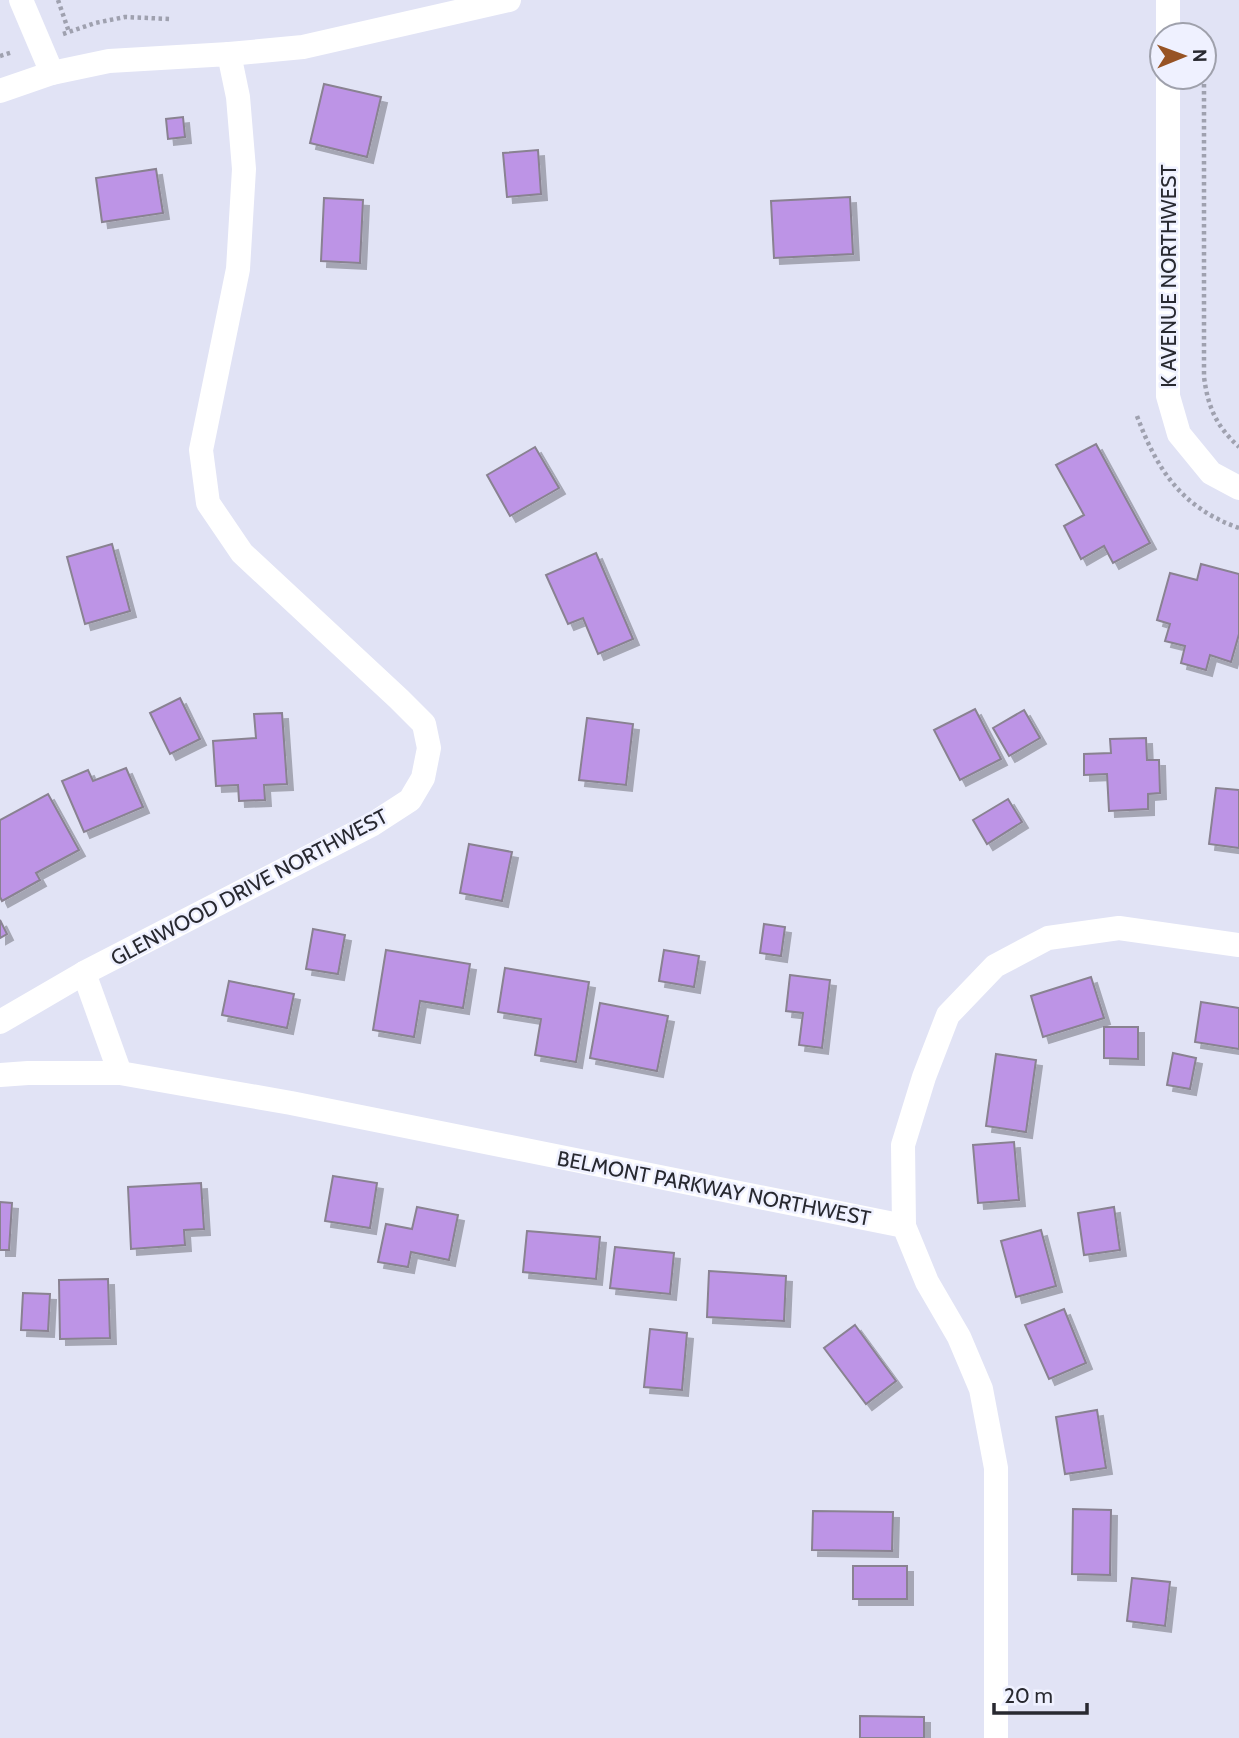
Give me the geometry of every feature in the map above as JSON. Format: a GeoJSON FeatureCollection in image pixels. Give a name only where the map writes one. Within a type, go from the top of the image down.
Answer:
{"type":"FeatureCollection","features":[{"type":"Feature","properties":{"kind":"street"},"geometry":{"type":"LineString","coordinates":[[20,0],[52,73]]}},
{"type":"Feature","properties":{"kind":"street"},"geometry":{"type":"LineString","coordinates":[[0,91],[52,73],[109,61],[303,47],[509,0]]}},
{"type":"Feature","properties":{"kind":"street"},"geometry":{"type":"LineString","coordinates":[[1168,0],[1168,21]]}},
{"type":"Feature","properties":{"kind":"street","name":"GLENWOOD DRIVE NORTHWEST"},"geometry":{"type":"LineString","coordinates":[[0,1022],[84,973],[373,824],[410,800],[422,778],[429,748],[424,724],[242,553],[208,503],[201,450],[238,269],[244,169],[238,97],[229,54]]}},
{"type":"Feature","properties":{"kind":"street","name":"K AVENUE NORTHWEST"},"geometry":{"type":"LineString","coordinates":[[1168,91],[1168,396],[1179,434],[1211,473],[1239,488]]}},
{"type":"Feature","properties":{"kind":"street"},"geometry":{"type":"LineString","coordinates":[[996,1738],[996,1468],[981,1389],[959,1337],[928,1282],[904,1226],[903,1145],[924,1077],[948,1015],[995,966],[1048,938],[1119,928],[1239,945]]}},
{"type":"Feature","properties":{"kind":"street"},"geometry":{"type":"LineString","coordinates":[[84,973],[120,1073]]}},
{"type":"Feature","properties":{"kind":"street","name":"BELMONT PARKWAY NORTHWEST"},"geometry":{"type":"LineString","coordinates":[[0,1075],[120,1073],[305,1106],[904,1226]]}},
{"type":"Feature","properties":{"kind":"path"},"geometry":{"type":"LineString","coordinates":[[58,0],[69,32]]}},
{"type":"Feature","properties":{"kind":"path"},"geometry":{"type":"LineString","coordinates":[[59,36],[95,23],[125,17],[170,19]]}},
{"type":"Feature","properties":{"kind":"path"},"geometry":{"type":"LineString","coordinates":[[0,56],[13,52]]}},
{"type":"Feature","properties":{"kind":"path"},"geometry":{"type":"LineString","coordinates":[[1203,91],[1204,377],[1211,411],[1219,426],[1239,447]]}},
{"type":"Feature","properties":{"kind":"building"},"geometry":{"type":"Polygon","coordinates":[[[324,84],[381,97],[367,157],[310,143],[324,84]]]}},
{"type":"Feature","properties":{"kind":"building"},"geometry":{"type":"Polygon","coordinates":[[[183,117],[185,137],[168,139],[166,119],[183,117]]]}},
{"type":"Feature","properties":{"kind":"building"},"geometry":{"type":"Polygon","coordinates":[[[538,150],[541,194],[507,197],[503,153],[538,150]]]}},
{"type":"Feature","properties":{"kind":"building"},"geometry":{"type":"Polygon","coordinates":[[[156,169],[163,213],[102,222],[96,178],[156,169]]]}},
{"type":"Feature","properties":{"kind":"building"},"geometry":{"type":"Polygon","coordinates":[[[850,197],[853,254],[774,258],[771,201],[850,197]]]}},
{"type":"Feature","properties":{"kind":"building"},"geometry":{"type":"Polygon","coordinates":[[[324,198],[363,200],[360,263],[321,261],[324,198]]]}},
{"type":"Feature","properties":{"kind":"building"},"geometry":{"type":"Polygon","coordinates":[[[1096,444],[1150,543],[1113,563],[1104,546],[1081,559],[1064,526],[1084,515],[1056,465],[1096,444]]]}},
{"type":"Feature","properties":{"kind":"building"},"geometry":{"type":"Polygon","coordinates":[[[535,447],[559,488],[510,516],[487,475],[535,447]]]}},
{"type":"Feature","properties":{"kind":"building"},"geometry":{"type":"Polygon","coordinates":[[[112,544],[130,611],[85,624],[67,557],[112,544]]]}},
{"type":"Feature","properties":{"kind":"building"},"geometry":{"type":"Polygon","coordinates":[[[596,553],[633,639],[598,654],[583,618],[568,624],[546,575],[596,553]]]}},
{"type":"Feature","properties":{"kind":"building"},"geometry":{"type":"Polygon","coordinates":[[[1201,564],[1239,574],[1239,634],[1231,662],[1210,655],[1206,670],[1181,663],[1185,646],[1165,641],[1170,624],[1157,620],[1170,573],[1197,580],[1201,564]]]}},
{"type":"Feature","properties":{"kind":"building"},"geometry":{"type":"Polygon","coordinates":[[[180,698],[200,739],[170,754],[150,713],[180,698]]]}},
{"type":"Feature","properties":{"kind":"building"},"geometry":{"type":"Polygon","coordinates":[[[975,709],[1001,759],[960,780],[934,730],[975,709]]]}},
{"type":"Feature","properties":{"kind":"building"},"geometry":{"type":"Polygon","coordinates":[[[1024,710],[1040,738],[1009,756],[993,728],[1024,710]]]}},
{"type":"Feature","properties":{"kind":"building"},"geometry":{"type":"Polygon","coordinates":[[[282,713],[287,784],[264,785],[265,800],[239,801],[238,785],[216,786],[213,741],[256,738],[254,714],[282,713]]]}},
{"type":"Feature","properties":{"kind":"building"},"geometry":{"type":"Polygon","coordinates":[[[587,718],[633,724],[626,785],[579,780],[587,718]]]}},
{"type":"Feature","properties":{"kind":"building"},"geometry":{"type":"Polygon","coordinates":[[[1146,738],[1147,760],[1159,760],[1160,793],[1148,794],[1148,809],[1109,811],[1107,774],[1084,775],[1084,754],[1111,753],[1110,739],[1146,738]]]}},
{"type":"Feature","properties":{"kind":"building"},"geometry":{"type":"Polygon","coordinates":[[[126,768],[143,807],[84,832],[62,781],[88,770],[93,781],[126,768]]]}},
{"type":"Feature","properties":{"kind":"building"},"geometry":{"type":"Polygon","coordinates":[[[1216,788],[1239,790],[1239,848],[1209,844],[1216,788]]]}},
{"type":"Feature","properties":{"kind":"building"},"geometry":{"type":"Polygon","coordinates":[[[48,794],[79,850],[36,873],[40,880],[2,901],[0,820],[48,794]]]}},
{"type":"Feature","properties":{"kind":"building"},"geometry":{"type":"Polygon","coordinates":[[[1008,799],[1022,822],[987,844],[973,820],[1008,799]]]}},
{"type":"Feature","properties":{"kind":"building"},"geometry":{"type":"Polygon","coordinates":[[[469,844],[512,852],[502,901],[460,893],[469,844]]]}},
{"type":"Feature","properties":{"kind":"building"},"geometry":{"type":"Polygon","coordinates":[[[0,920],[7,934],[0,938],[0,920]]]}},
{"type":"Feature","properties":{"kind":"building"},"geometry":{"type":"Polygon","coordinates":[[[764,924],[785,927],[781,956],[760,953],[764,924]]]}},
{"type":"Feature","properties":{"kind":"building"},"geometry":{"type":"Polygon","coordinates":[[[313,929],[345,935],[338,974],[306,969],[313,929]]]}},
{"type":"Feature","properties":{"kind":"building"},"geometry":{"type":"Polygon","coordinates":[[[386,950],[470,964],[463,1008],[420,1001],[414,1037],[373,1030],[386,950]]]}},
{"type":"Feature","properties":{"kind":"building"},"geometry":{"type":"Polygon","coordinates":[[[664,950],[699,956],[694,987],[659,981],[664,950]]]}},
{"type":"Feature","properties":{"kind":"building"},"geometry":{"type":"Polygon","coordinates":[[[505,968],[589,982],[576,1062],[535,1055],[541,1019],[498,1012],[505,968]]]}},
{"type":"Feature","properties":{"kind":"building"},"geometry":{"type":"Polygon","coordinates":[[[790,975],[830,980],[822,1048],[799,1045],[803,1013],[786,1011],[790,975]]]}},
{"type":"Feature","properties":{"kind":"building"},"geometry":{"type":"Polygon","coordinates":[[[1091,977],[1104,1018],[1043,1037],[1031,996],[1091,977]]]}},
{"type":"Feature","properties":{"kind":"building"},"geometry":{"type":"Polygon","coordinates":[[[229,981],[294,994],[287,1028],[222,1015],[229,981]]]}},
{"type":"Feature","properties":{"kind":"building"},"geometry":{"type":"Polygon","coordinates":[[[1201,1002],[1239,1008],[1239,1049],[1195,1042],[1201,1002]]]}},
{"type":"Feature","properties":{"kind":"building"},"geometry":{"type":"Polygon","coordinates":[[[600,1003],[668,1016],[657,1071],[590,1058],[600,1003]]]}},
{"type":"Feature","properties":{"kind":"building"},"geometry":{"type":"Polygon","coordinates":[[[1104,1027],[1138,1027],[1138,1059],[1104,1058],[1104,1027]]]}},
{"type":"Feature","properties":{"kind":"building"},"geometry":{"type":"Polygon","coordinates":[[[1173,1053],[1196,1058],[1190,1089],[1167,1085],[1173,1053]]]}},
{"type":"Feature","properties":{"kind":"building"},"geometry":{"type":"Polygon","coordinates":[[[996,1054],[1036,1060],[1026,1132],[986,1126],[996,1054]]]}},
{"type":"Feature","properties":{"kind":"building"},"geometry":{"type":"Polygon","coordinates":[[[1014,1142],[1019,1200],[978,1203],[973,1145],[1014,1142]]]}},
{"type":"Feature","properties":{"kind":"building"},"geometry":{"type":"Polygon","coordinates":[[[333,1176],[377,1183],[370,1228],[325,1221],[333,1176]]]}},
{"type":"Feature","properties":{"kind":"building"},"geometry":{"type":"Polygon","coordinates":[[[201,1183],[204,1229],[184,1230],[185,1245],[131,1249],[128,1187],[201,1183]]]}},
{"type":"Feature","properties":{"kind":"building"},"geometry":{"type":"Polygon","coordinates":[[[0,1202],[12,1203],[9,1250],[0,1250],[0,1202]]]}},
{"type":"Feature","properties":{"kind":"building"},"geometry":{"type":"Polygon","coordinates":[[[417,1207],[458,1215],[449,1260],[411,1252],[408,1267],[378,1262],[386,1224],[412,1229],[417,1207]]]}},
{"type":"Feature","properties":{"kind":"building"},"geometry":{"type":"Polygon","coordinates":[[[1114,1207],[1120,1250],[1084,1255],[1078,1213],[1114,1207]]]}},
{"type":"Feature","properties":{"kind":"building"},"geometry":{"type":"Polygon","coordinates":[[[1041,1230],[1056,1286],[1016,1297],[1001,1241],[1041,1230]]]}},
{"type":"Feature","properties":{"kind":"building"},"geometry":{"type":"Polygon","coordinates":[[[527,1231],[600,1237],[596,1279],[523,1272],[527,1231]]]}},
{"type":"Feature","properties":{"kind":"building"},"geometry":{"type":"Polygon","coordinates":[[[615,1247],[674,1253],[670,1294],[610,1288],[615,1247]]]}},
{"type":"Feature","properties":{"kind":"building"},"geometry":{"type":"Polygon","coordinates":[[[709,1271],[786,1276],[784,1321],[707,1317],[709,1271]]]}},
{"type":"Feature","properties":{"kind":"building"},"geometry":{"type":"Polygon","coordinates":[[[108,1279],[110,1338],[60,1339],[59,1280],[108,1279]]]}},
{"type":"Feature","properties":{"kind":"building"},"geometry":{"type":"Polygon","coordinates":[[[23,1293],[50,1294],[48,1331],[21,1330],[23,1293]]]}},
{"type":"Feature","properties":{"kind":"building"},"geometry":{"type":"Polygon","coordinates":[[[1064,1309],[1086,1363],[1049,1379],[1025,1325],[1064,1309]]]}},
{"type":"Feature","properties":{"kind":"building"},"geometry":{"type":"Polygon","coordinates":[[[855,1325],[896,1381],[866,1404],[824,1348],[855,1325]]]}},
{"type":"Feature","properties":{"kind":"building"},"geometry":{"type":"Polygon","coordinates":[[[650,1329],[687,1333],[682,1390],[644,1387],[650,1329]]]}},
{"type":"Feature","properties":{"kind":"building"},"geometry":{"type":"Polygon","coordinates":[[[1097,1410],[1106,1468],[1065,1474],[1056,1417],[1097,1410]]]}},
{"type":"Feature","properties":{"kind":"building"},"geometry":{"type":"Polygon","coordinates":[[[1073,1509],[1111,1510],[1110,1575],[1072,1574],[1073,1509]]]}},
{"type":"Feature","properties":{"kind":"building"},"geometry":{"type":"Polygon","coordinates":[[[813,1511],[893,1512],[892,1551],[812,1550],[813,1511]]]}},
{"type":"Feature","properties":{"kind":"building"},"geometry":{"type":"Polygon","coordinates":[[[853,1566],[907,1566],[907,1599],[853,1599],[853,1566]]]}},
{"type":"Feature","properties":{"kind":"building"},"geometry":{"type":"Polygon","coordinates":[[[1132,1578],[1170,1582],[1165,1626],[1127,1621],[1132,1578]]]}},
{"type":"Feature","properties":{"kind":"building"},"geometry":{"type":"Polygon","coordinates":[[[860,1716],[924,1717],[924,1738],[860,1738],[860,1716]]]}}]}
